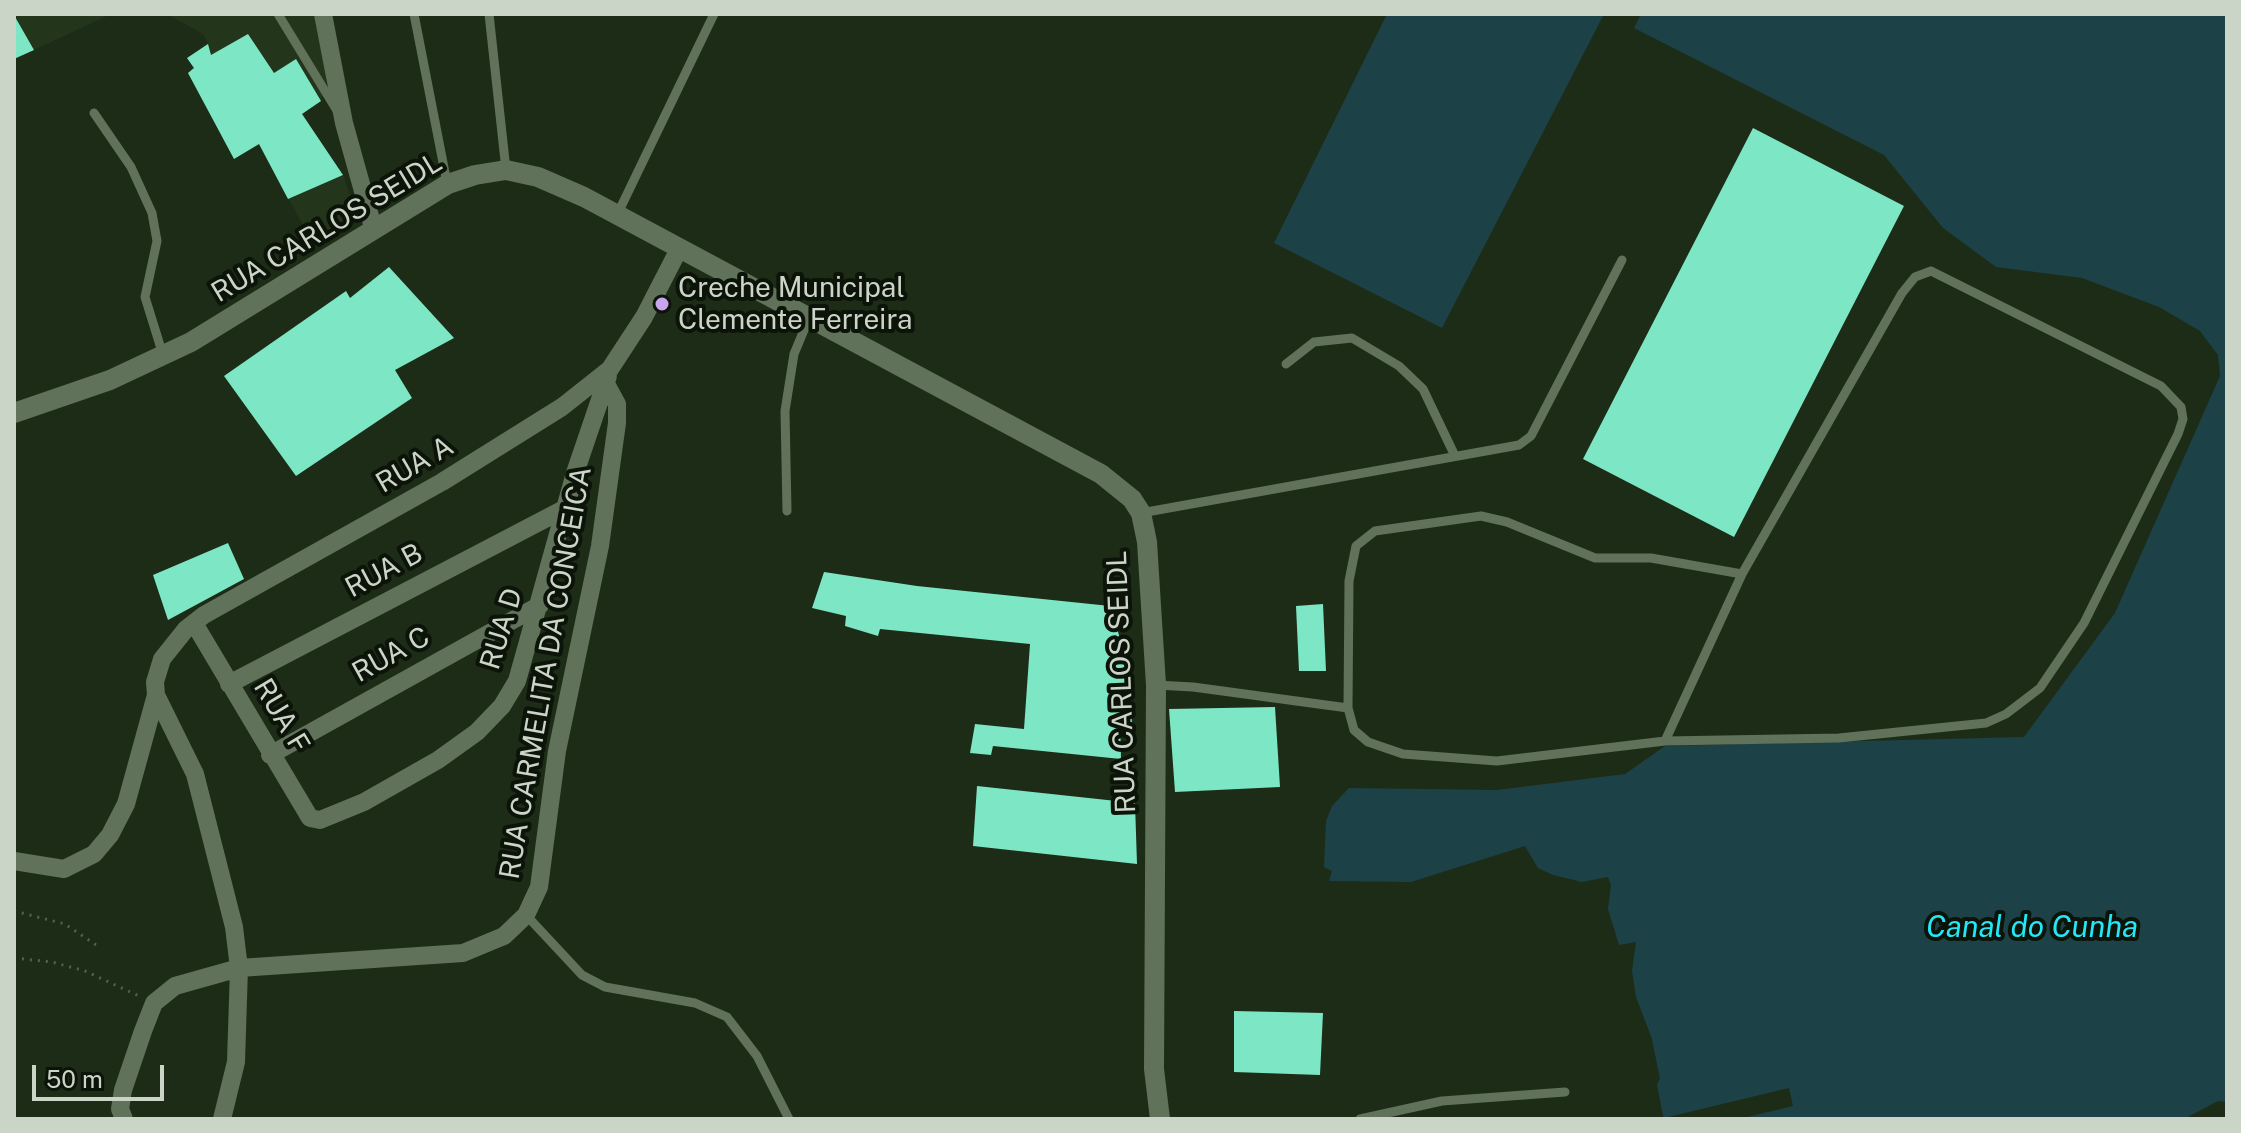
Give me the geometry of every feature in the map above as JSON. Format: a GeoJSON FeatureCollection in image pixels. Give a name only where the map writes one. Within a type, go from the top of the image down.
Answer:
{"type":"FeatureCollection","features":[{"type":"Feature","properties":{"kind":"street"},"geometry":{"type":"LineString","coordinates":[[323,14],[344,123],[373,227]]}},
{"type":"Feature","properties":{"kind":"street","name":"RUA CARLOS SEIDL"},"geometry":{"type":"LineString","coordinates":[[14,413],[110,380],[163,355],[243,311],[373,227],[448,184],[475,175],[506,170],[538,177],[617,215],[1101,474],[1132,499],[1141,513],[1147,542],[1156,685],[1154,1053],[1160,1119]]}},
{"type":"Feature","properties":{"kind":"street","name":"RUA A"},"geometry":{"type":"LineString","coordinates":[[14,861],[49,870],[64,869],[94,854],[110,835],[126,804],[156,695],[155,682],[162,659],[194,623],[523,434],[608,376],[644,317],[679,249]]}},
{"type":"Feature","properties":{"kind":"street","name":"RUA D"},"geometry":{"type":"LineString","coordinates":[[331,816],[408,778],[477,732],[502,706],[517,681],[566,508],[608,376]]}},
{"type":"Feature","properties":{"kind":"street","name":"RUA CARMELITA DA CONCEICA"},"geometry":{"type":"LineString","coordinates":[[154,1003],[175,986],[239,968],[463,953],[504,936],[526,915],[539,887],[557,751],[600,546],[617,423],[617,404],[608,376]]}},
{"type":"Feature","properties":{"kind":"street","name":"RUA B"},"geometry":{"type":"LineString","coordinates":[[229,684],[566,508]]}},
{"type":"Feature","properties":{"kind":"street","name":"RUA C"},"geometry":{"type":"LineString","coordinates":[[270,755],[540,605]]}},
{"type":"Feature","properties":{"kind":"street","name":"RUA F"},"geometry":{"type":"LineString","coordinates":[[194,623],[310,818],[315,820],[331,816]]}},
{"type":"Feature","properties":{"kind":"street"},"geometry":{"type":"LineString","coordinates":[[156,695],[195,774],[234,927],[239,968],[236,1062],[222,1119]]}},
{"type":"Feature","properties":{"kind":"street"},"geometry":{"type":"LineString","coordinates":[[124,1119],[120,1109],[123,1090],[154,1003]]}},
{"type":"Feature","properties":{"kind":"lane"},"geometry":{"type":"LineString","coordinates":[[278,14],[344,123]]}},
{"type":"Feature","properties":{"kind":"lane"},"geometry":{"type":"LineString","coordinates":[[414,14],[448,184]]}},
{"type":"Feature","properties":{"kind":"lane"},"geometry":{"type":"LineString","coordinates":[[489,14],[506,170]]}},
{"type":"Feature","properties":{"kind":"lane"},"geometry":{"type":"LineString","coordinates":[[617,215],[714,14]]}},
{"type":"Feature","properties":{"kind":"lane"},"geometry":{"type":"LineString","coordinates":[[94,113],[131,167],[152,213],[157,241],[145,297],[163,355]]}},
{"type":"Feature","properties":{"kind":"lane"},"geometry":{"type":"LineString","coordinates":[[1141,513],[1519,445],[1531,436],[1622,260]]}},
{"type":"Feature","properties":{"kind":"lane"},"geometry":{"type":"LineString","coordinates":[[1665,741],[1742,574],[1902,293],[1915,277],[1926,271],[1945,276],[2161,386],[2181,407],[2183,419],[2178,434],[2084,623],[2040,688],[2024,703],[1986,723],[1951,729],[1839,738],[1665,741],[1497,761],[1403,754],[1368,742],[1354,730],[1348,708],[1349,581],[1356,546],[1371,532],[1481,516],[1507,522],[1595,558],[1651,558],[1742,574]]}},
{"type":"Feature","properties":{"kind":"lane"},"geometry":{"type":"LineString","coordinates":[[787,511],[785,411],[794,354],[809,318]]}},
{"type":"Feature","properties":{"kind":"lane"},"geometry":{"type":"LineString","coordinates":[[1286,364],[1314,342],[1352,338],[1399,366],[1423,389],[1455,456]]}},
{"type":"Feature","properties":{"kind":"lane"},"geometry":{"type":"LineString","coordinates":[[1156,685],[1193,687],[1348,708]]}},
{"type":"Feature","properties":{"kind":"lane"},"geometry":{"type":"LineString","coordinates":[[526,915],[582,975],[605,987],[695,1003],[727,1017],[757,1056],[789,1119]]}},
{"type":"Feature","properties":{"kind":"lane"},"geometry":{"type":"LineString","coordinates":[[1360,1119],[1442,1101],[1565,1092]]}},
{"type":"Feature","properties":{"kind":"path"},"geometry":{"type":"LineString","coordinates":[[14,911],[65,924],[99,947]]}},
{"type":"Feature","properties":{"kind":"path"},"geometry":{"type":"LineString","coordinates":[[14,958],[52,962],[85,971],[154,1003]]}},
{"type":"Feature","properties":{"kind":"shaded area"},"geometry":{"type":"Polygon","coordinates":[[[14,14],[111,14],[34,50],[14,14]]]}},
{"type":"Feature","properties":{"kind":"shaded area"},"geometry":{"type":"Polygon","coordinates":[[[167,14],[314,14],[327,78],[321,101],[302,114],[343,175],[358,217],[313,243],[259,145],[234,159],[188,73],[193,67],[187,58],[208,43],[203,34],[167,14]]]}},
{"type":"Feature","properties":{"kind":"water"},"geometry":{"type":"Polygon","coordinates":[[[1387,14],[1604,14],[1442,328],[1274,243],[1387,14]]]}},
{"type":"Feature","properties":{"kind":"water","name":"Canal do Cunha"},"geometry":{"type":"Polygon","coordinates":[[[1641,14],[2227,14],[2227,1102],[2218,1101],[2184,1119],[1667,1119],[1663,1116],[1657,1085],[1660,1079],[1652,1039],[1636,997],[1632,971],[1636,942],[1619,945],[1608,909],[1611,885],[1608,877],[1582,882],[1553,875],[1538,868],[1525,846],[1411,882],[1329,881],[1332,871],[1324,867],[1326,821],[1332,806],[1349,788],[1497,790],[1625,774],[1665,746],[2024,737],[2115,613],[2220,376],[2218,355],[2200,331],[2159,307],[2082,278],[1996,267],[1943,228],[1884,155],[1634,28],[1641,14]]]}},
{"type":"Feature","properties":{"kind":"pier"},"geometry":{"type":"Polygon","coordinates":[[[1789,1088],[1793,1106],[1739,1119],[1660,1119],[1789,1088]]]}},
{"type":"Feature","properties":{"kind":"building"},"geometry":{"type":"Polygon","coordinates":[[[14,15],[34,50],[14,59],[14,15]]]}},
{"type":"Feature","properties":{"kind":"building"},"geometry":{"type":"Polygon","coordinates":[[[248,34],[274,73],[296,59],[321,101],[302,114],[343,175],[288,199],[259,144],[234,159],[188,73],[194,68],[187,58],[208,44],[211,55],[248,34]]]}},
{"type":"Feature","properties":{"kind":"building"},"geometry":{"type":"Polygon","coordinates":[[[1753,128],[1904,206],[1734,537],[1583,459],[1753,128]]]}},
{"type":"Feature","properties":{"kind":"building"},"geometry":{"type":"Polygon","coordinates":[[[389,267],[454,338],[395,370],[412,398],[296,476],[224,376],[346,291],[350,298],[389,267]]]}},
{"type":"Feature","properties":{"kind":"building"},"geometry":{"type":"Polygon","coordinates":[[[228,543],[244,579],[168,620],[153,575],[228,543]]]}},
{"type":"Feature","properties":{"kind":"building"},"geometry":{"type":"Polygon","coordinates":[[[824,572],[917,586],[1110,606],[1123,648],[1132,722],[1120,721],[1121,759],[993,746],[991,755],[970,753],[975,724],[1024,729],[1030,644],[880,629],[878,636],[845,626],[846,616],[812,608],[824,572]]]}},
{"type":"Feature","properties":{"kind":"building"},"geometry":{"type":"Polygon","coordinates":[[[1323,604],[1326,671],[1299,671],[1296,606],[1323,604]]]}},
{"type":"Feature","properties":{"kind":"building"},"geometry":{"type":"Polygon","coordinates":[[[1275,707],[1280,787],[1175,792],[1169,709],[1275,707]]]}},
{"type":"Feature","properties":{"kind":"building"},"geometry":{"type":"Polygon","coordinates":[[[977,786],[1135,803],[1137,864],[973,846],[977,786]]]}},
{"type":"Feature","properties":{"kind":"building"},"geometry":{"type":"Polygon","coordinates":[[[1234,1011],[1323,1013],[1320,1075],[1234,1072],[1234,1011]]]}},
{"type":"Feature","properties":{"kind":"place","name":"Creche Municipal Clemente Ferreira"},"geometry":{"type":"Point","coordinates":[662,304]}}]}
